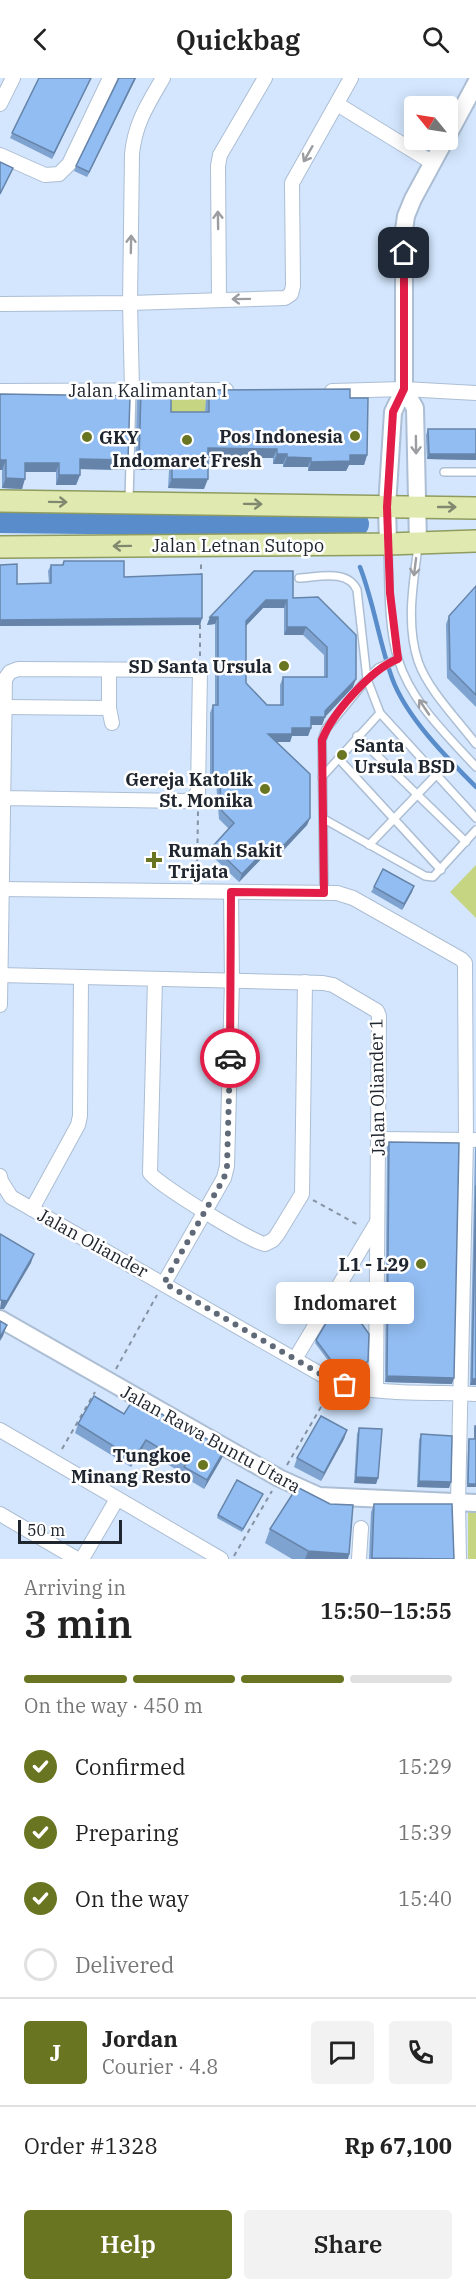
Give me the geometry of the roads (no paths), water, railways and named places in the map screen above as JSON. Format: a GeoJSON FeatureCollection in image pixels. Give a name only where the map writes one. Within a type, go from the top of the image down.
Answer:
{"type":"FeatureCollection","features":[{"type":"Feature","properties":{"kind":"main road"},"geometry":{"type":"LineString","coordinates":[[0,501],[476,507]]}},
{"type":"Feature","properties":{"kind":"main road","name":"Jalan Letnan Sutopo"},"geometry":{"type":"LineString","coordinates":[[0,547],[418,544],[476,541]]}},
{"type":"Feature","properties":{"kind":"street"},"geometry":{"type":"LineString","coordinates":[[0,104],[13,78]]}},
{"type":"Feature","properties":{"kind":"street"},"geometry":{"type":"LineString","coordinates":[[0,155],[45,175],[59,174],[69,164],[110,78]]}},
{"type":"Feature","properties":{"kind":"street"},"geometry":{"type":"LineString","coordinates":[[132,390],[130,303],[134,135],[142,114],[163,78]]}},
{"type":"Feature","properties":{"kind":"street"},"geometry":{"type":"LineString","coordinates":[[219,300],[218,166],[220,155],[265,78]]}},
{"type":"Feature","properties":{"kind":"street"},"geometry":{"type":"LineString","coordinates":[[0,304],[285,298],[291,294],[293,286],[292,183],[351,78]]}},
{"type":"Feature","properties":{"kind":"street"},"geometry":{"type":"LineString","coordinates":[[458,116],[476,83]]}},
{"type":"Feature","properties":{"kind":"street"},"geometry":{"type":"LineString","coordinates":[[337,104],[433,163]]}},
{"type":"Feature","properties":{"kind":"street"},"geometry":{"type":"LineString","coordinates":[[388,544],[387,507],[393,412],[404,389],[406,216],[440,150]]}},
{"type":"Feature","properties":{"kind":"street"},"geometry":{"type":"LineString","coordinates":[[404,389],[415,408],[418,544]]}},
{"type":"Feature","properties":{"kind":"street"},"geometry":{"type":"LineString","coordinates":[[322,391],[404,389],[476,393]]}},
{"type":"Feature","properties":{"kind":"street","name":"Jalan Kalimantan I"},"geometry":{"type":"LineString","coordinates":[[0,391],[239,390]]}},
{"type":"Feature","properties":{"kind":"street"},"geometry":{"type":"LineString","coordinates":[[0,1005],[1,889],[5,680],[10,672],[18,669],[200,670],[198,792],[193,798],[185,801],[3,798]]}},
{"type":"Feature","properties":{"kind":"street"},"geometry":{"type":"LineString","coordinates":[[109,670],[109,708],[112,723]]}},
{"type":"Feature","properties":{"kind":"street"},"geometry":{"type":"LineString","coordinates":[[4,707],[109,708]]}},
{"type":"Feature","properties":{"kind":"street"},"geometry":{"type":"LineString","coordinates":[[1,889],[337,893],[353,898],[461,958],[465,963],[471,1140],[461,1394],[459,1559]]}},
{"type":"Feature","properties":{"kind":"street"},"geometry":{"type":"LineString","coordinates":[[164,1283],[224,1178],[227,1166],[232,981],[231,892]]}},
{"type":"Feature","properties":{"kind":"street","name":"Jalan Oliander 1"},"geometry":{"type":"LineString","coordinates":[[0,975],[305,982],[333,985],[377,1011],[379,1016],[379,1139],[374,1227],[376,1389]]}},
{"type":"Feature","properties":{"kind":"street"},"geometry":{"type":"LineString","coordinates":[[32,1209],[78,1125],[81,977]]}},
{"type":"Feature","properties":{"kind":"street"},"geometry":{"type":"LineString","coordinates":[[155,979],[150,1173],[158,1181],[265,1244],[277,1235],[302,1194],[305,982]]}},
{"type":"Feature","properties":{"kind":"street"},"geometry":{"type":"LineString","coordinates":[[379,1139],[471,1140]]}},
{"type":"Feature","properties":{"kind":"street","name":"Jalan Oliander"},"geometry":{"type":"LineString","coordinates":[[0,1176],[11,1197],[336,1383],[376,1389],[476,1394]]}},
{"type":"Feature","properties":{"kind":"street","name":"Jalan Oliander 1"},"geometry":{"type":"LineString","coordinates":[[295,1359],[374,1227]]}},
{"type":"Feature","properties":{"kind":"street","name":"Jalan Rawa Buntu Utara"},"geometry":{"type":"LineString","coordinates":[[0,1319],[279,1478],[319,1496],[476,1503]]}},
{"type":"Feature","properties":{"kind":"street"},"geometry":{"type":"LineString","coordinates":[[0,1430],[221,1559]]}},
{"type":"Feature","properties":{"kind":"street"},"geometry":{"type":"LineString","coordinates":[[0,1514],[79,1559],[117,1499]]}},
{"type":"Feature","properties":{"kind":"street"},"geometry":{"type":"LineString","coordinates":[[359,1559],[361,1528]]}},
{"type":"Feature","properties":{"kind":"lane"},"geometry":{"type":"LineString","coordinates":[[129,503],[132,390]]}},
{"type":"Feature","properties":{"kind":"lane"},"geometry":{"type":"LineString","coordinates":[[444,472],[476,472]]}},
{"type":"Feature","properties":{"kind":"lane"},"geometry":{"type":"LineString","coordinates":[[388,544],[394,660],[426,711],[476,767]]}},
{"type":"Feature","properties":{"kind":"lane"},"geometry":{"type":"LineString","coordinates":[[418,544],[412,591],[412,637],[419,663],[437,694],[476,744]]}},
{"type":"Feature","properties":{"kind":"lane"},"geometry":{"type":"LineString","coordinates":[[299,578],[346,576],[353,582],[357,590],[367,680],[380,713],[476,818]]}},
{"type":"Feature","properties":{"kind":"lane"},"geometry":{"type":"LineString","coordinates":[[324,893],[322,740],[326,729],[367,680],[378,669],[394,660]]}},
{"type":"Feature","properties":{"kind":"lane"},"geometry":{"type":"LineString","coordinates":[[322,777],[380,713]]}},
{"type":"Feature","properties":{"kind":"lane"},"geometry":{"type":"LineString","coordinates":[[357,736],[466,842]]}},
{"type":"Feature","properties":{"kind":"lane"},"geometry":{"type":"LineString","coordinates":[[339,759],[441,870]]}},
{"type":"Feature","properties":{"kind":"lane"},"geometry":{"type":"LineString","coordinates":[[369,844],[436,775]]}},
{"type":"Feature","properties":{"kind":"lane"},"geometry":{"type":"LineString","coordinates":[[324,819],[424,876],[433,877],[476,830]]}},
{"type":"Feature","properties":{"kind":"waterway"},"geometry":{"type":"LineString","coordinates":[[0,520],[356,524]]}},
{"type":"Feature","properties":{"kind":"waterway"},"geometry":{"type":"LineString","coordinates":[[360,567],[387,664],[398,693],[428,736],[476,787]]}},
{"type":"Feature","properties":{"kind":"place","name":"Pos Indonesia"},"geometry":{"type":"Point","coordinates":[355,436]}},
{"type":"Feature","properties":{"kind":"place","name":"GKY"},"geometry":{"type":"Point","coordinates":[87,437]}},
{"type":"Feature","properties":{"kind":"place","name":"Indomaret Fresh"},"geometry":{"type":"Point","coordinates":[187,440]}},
{"type":"Feature","properties":{"kind":"place","name":"SD Santa Ursula"},"geometry":{"type":"Point","coordinates":[284,666]}},
{"type":"Feature","properties":{"kind":"place","name":"Santa Ursula BSD"},"geometry":{"type":"Point","coordinates":[342,755]}},
{"type":"Feature","properties":{"kind":"place","name":"Gereja Katolik St. Monika"},"geometry":{"type":"Point","coordinates":[265,789]}},
{"type":"Feature","properties":{"kind":"place","name":"Rumah Sakit Trijata"},"geometry":{"type":"Point","coordinates":[154,860]}},
{"type":"Feature","properties":{"kind":"place","name":"L1 - L29"},"geometry":{"type":"Point","coordinates":[421,1264]}},
{"type":"Feature","properties":{"kind":"place","name":"Indomaret"},"geometry":{"type":"Point","coordinates":[345,1385]}},
{"type":"Feature","properties":{"kind":"place","name":"Tungkoe Minang Resto"},"geometry":{"type":"Point","coordinates":[203,1465]}}]}
